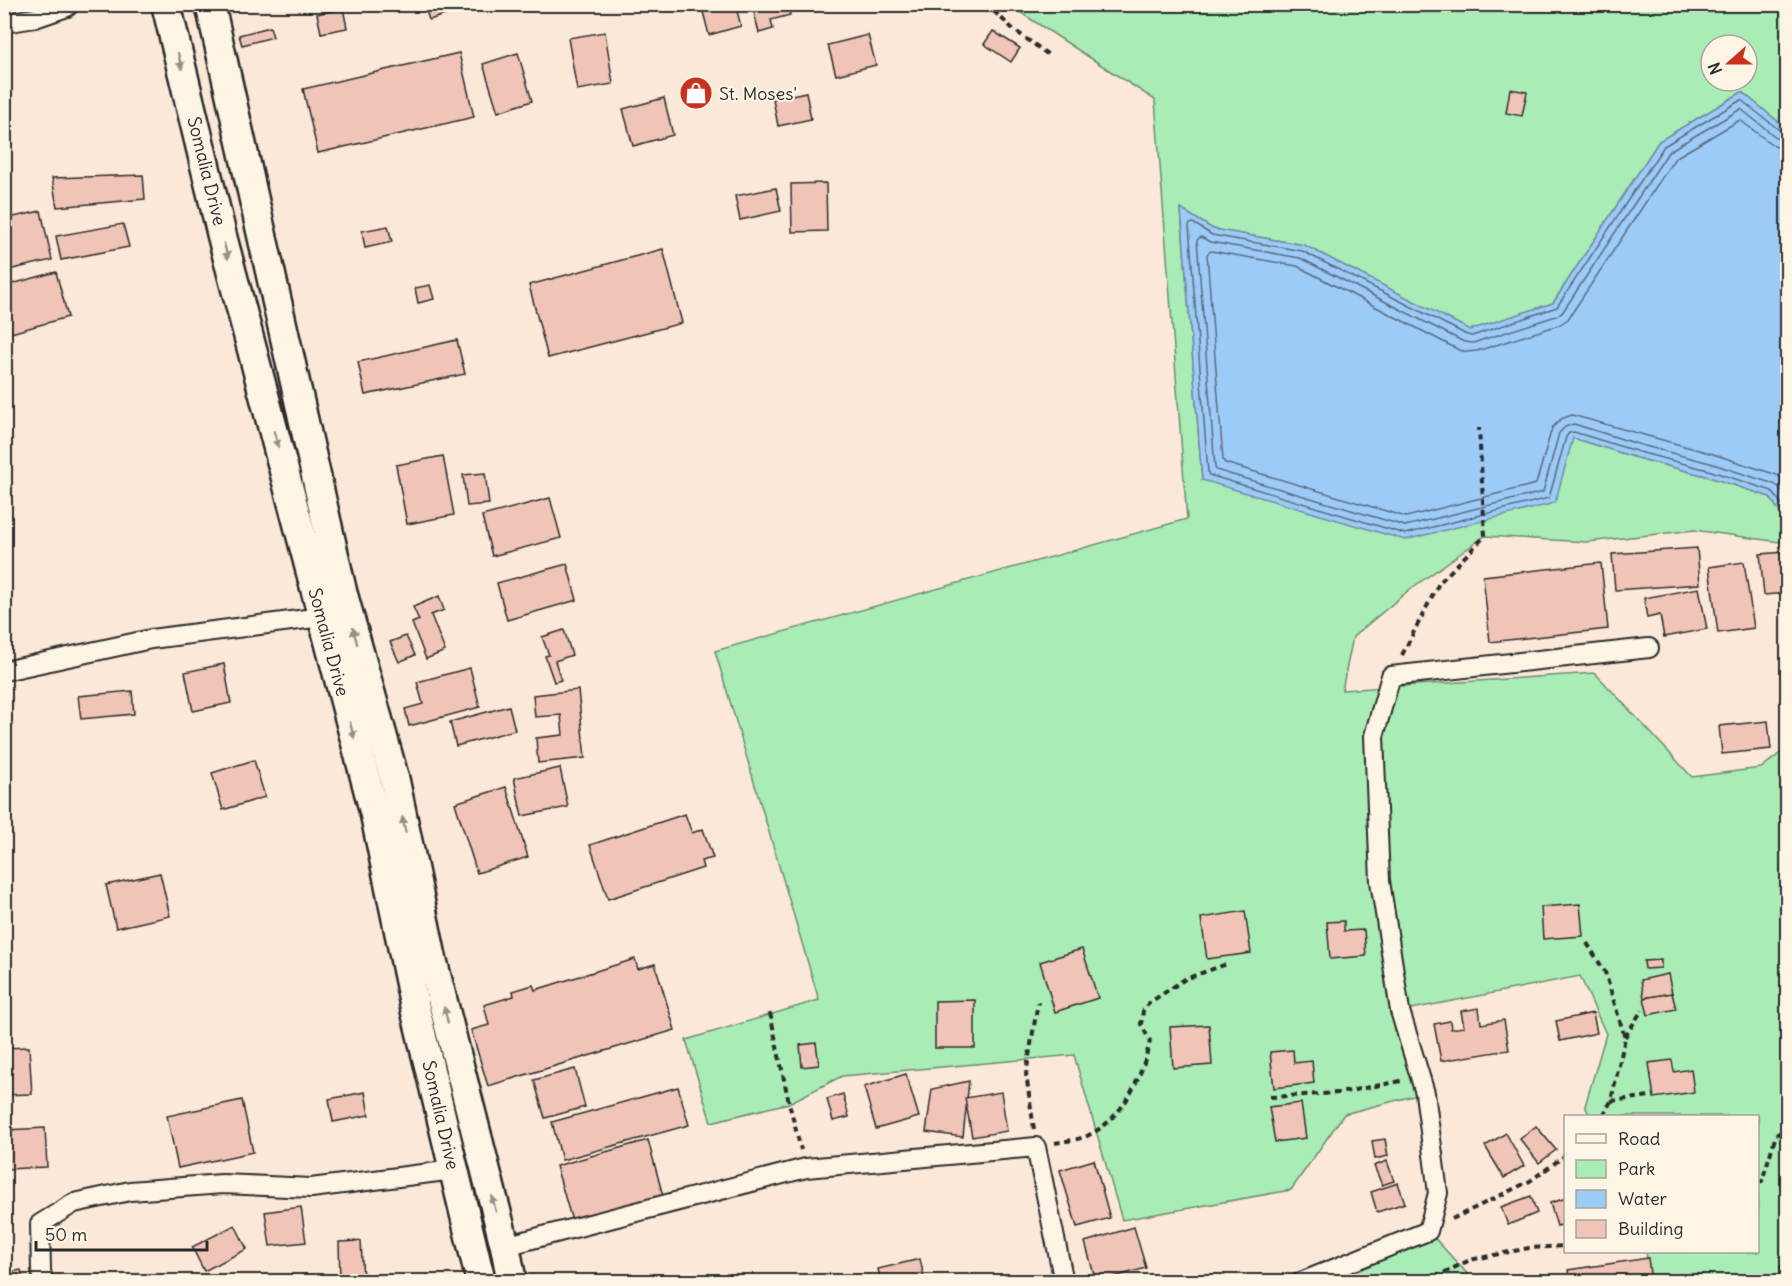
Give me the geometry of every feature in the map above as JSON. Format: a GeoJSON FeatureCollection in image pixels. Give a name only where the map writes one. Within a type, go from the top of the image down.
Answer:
{"type":"FeatureCollection","features":[{"type":"Feature","properties":{"kind":"main road","name":"Somalia Drive"},"geometry":{"type":"LineString","coordinates":[[166,4],[222,236],[375,815],[415,1008],[482,1281]]}},
{"type":"Feature","properties":{"kind":"main road","name":"Somalia Drive"},"geometry":{"type":"LineString","coordinates":[[210,4],[342,591],[395,781],[432,959],[512,1281]]}},
{"type":"Feature","properties":{"kind":"street"},"geometry":{"type":"LineString","coordinates":[[4,23],[35,18],[67,8],[70,4]]}},
{"type":"Feature","properties":{"kind":"street"},"geometry":{"type":"LineString","coordinates":[[4,671],[150,639],[322,617]]}},
{"type":"Feature","properties":{"kind":"street"},"geometry":{"type":"LineString","coordinates":[[1301,1281],[1428,1231],[1438,1193],[1422,1085],[1400,1011],[1380,881],[1374,736],[1391,676],[1649,648]]}},
{"type":"Feature","properties":{"kind":"street"},"geometry":{"type":"LineString","coordinates":[[505,1246],[806,1168],[1036,1147],[1064,1281]]}},
{"type":"Feature","properties":{"kind":"street"},"geometry":{"type":"LineString","coordinates":[[43,1281],[40,1224],[74,1203],[130,1191],[222,1184],[311,1188],[454,1170]]}},
{"type":"Feature","properties":{"kind":"path"},"geometry":{"type":"LineString","coordinates":[[986,4],[1013,29],[1050,56]]}},
{"type":"Feature","properties":{"kind":"path"},"geometry":{"type":"LineString","coordinates":[[1391,676],[1439,583],[1485,536],[1479,428]]}},
{"type":"Feature","properties":{"kind":"path"},"geometry":{"type":"LineString","coordinates":[[1587,943],[1605,972],[1625,1038]]}},
{"type":"Feature","properties":{"kind":"path"},"geometry":{"type":"LineString","coordinates":[[1038,1002],[1026,1074],[1036,1147],[1085,1137],[1107,1124],[1132,1093],[1145,1063],[1150,1041],[1141,1024],[1143,1011],[1149,1002],[1185,979],[1227,964]]}},
{"type":"Feature","properties":{"kind":"path"},"geometry":{"type":"LineString","coordinates":[[1605,1114],[1611,1101],[1625,1038],[1641,1010]]}},
{"type":"Feature","properties":{"kind":"path"},"geometry":{"type":"LineString","coordinates":[[770,1013],[789,1103],[806,1168]]}},
{"type":"Feature","properties":{"kind":"path"},"geometry":{"type":"LineString","coordinates":[[1270,1097],[1422,1085]]}},
{"type":"Feature","properties":{"kind":"path"},"geometry":{"type":"LineString","coordinates":[[1611,1101],[1651,1096]]}},
{"type":"Feature","properties":{"kind":"path"},"geometry":{"type":"LineString","coordinates":[[1759,1182],[1762,1181],[1776,1135],[1788,1128]]}},
{"type":"Feature","properties":{"kind":"path"},"geometry":{"type":"LineString","coordinates":[[1428,1231],[1530,1181],[1564,1156]]}},
{"type":"Feature","properties":{"kind":"path"},"geometry":{"type":"LineString","coordinates":[[1425,1281],[1470,1260],[1529,1248],[1564,1246]]}},
{"type":"Feature","properties":{"kind":"green space"},"geometry":{"type":"Polygon","coordinates":[[[1009,5],[1787,5],[1787,129],[1743,93],[1759,93],[1759,33],[1699,33],[1699,93],[1740,93],[1659,141],[1553,303],[1470,330],[1304,245],[1213,229],[1181,210],[1202,480],[1572,437],[1770,497],[1787,524],[1787,543],[1694,530],[1587,542],[1485,536],[1409,590],[1353,637],[1342,690],[1595,673],[1692,777],[1761,768],[1787,748],[1787,1273],[1747,1281],[1650,1281],[1646,1253],[1759,1253],[1759,1115],[1590,1115],[1585,1106],[1606,1034],[1580,976],[1401,1011],[1425,1093],[1344,1114],[1291,1190],[1122,1220],[1074,1055],[842,1076],[789,1103],[711,1122],[686,1040],[819,1000],[715,651],[1187,519],[1155,100],[1009,5]]]}},
{"type":"Feature","properties":{"kind":"green space"},"geometry":{"type":"Polygon","coordinates":[[[1428,1231],[1474,1281],[1301,1282],[1428,1231]]]}},
{"type":"Feature","properties":{"kind":"water"},"geometry":{"type":"Polygon","coordinates":[[[1740,93],[1787,129],[1787,524],[1770,497],[1573,438],[1555,503],[1405,540],[1202,480],[1181,209],[1213,229],[1304,245],[1470,330],[1553,303],[1659,141],[1740,93]]]}},
{"type":"Feature","properties":{"kind":"building"},"geometry":{"type":"Polygon","coordinates":[[[424,4],[452,4],[454,12],[429,20],[424,4]]]}},
{"type":"Feature","properties":{"kind":"building"},"geometry":{"type":"Polygon","coordinates":[[[701,4],[735,4],[741,26],[709,35],[701,4]]]}},
{"type":"Feature","properties":{"kind":"building"},"geometry":{"type":"Polygon","coordinates":[[[752,4],[788,4],[790,15],[771,20],[773,29],[759,33],[752,4]]]}},
{"type":"Feature","properties":{"kind":"building"},"geometry":{"type":"Polygon","coordinates":[[[343,8],[347,28],[321,33],[317,14],[343,8]]]}},
{"type":"Feature","properties":{"kind":"building"},"geometry":{"type":"Polygon","coordinates":[[[270,27],[273,37],[242,45],[239,35],[270,27]]]}},
{"type":"Feature","properties":{"kind":"building"},"geometry":{"type":"Polygon","coordinates":[[[993,31],[1020,48],[1011,62],[984,44],[993,31]]]}},
{"type":"Feature","properties":{"kind":"building"},"geometry":{"type":"Polygon","coordinates":[[[605,32],[613,84],[577,90],[568,38],[605,32]]]}},
{"type":"Feature","properties":{"kind":"building"},"geometry":{"type":"Polygon","coordinates":[[[868,35],[876,65],[836,75],[828,45],[868,35]]]}},
{"type":"Feature","properties":{"kind":"building"},"geometry":{"type":"Polygon","coordinates":[[[459,53],[474,117],[318,153],[303,89],[459,53]]]}},
{"type":"Feature","properties":{"kind":"building"},"geometry":{"type":"Polygon","coordinates":[[[518,53],[532,101],[498,112],[483,64],[518,53]]]}},
{"type":"Feature","properties":{"kind":"building"},"geometry":{"type":"Polygon","coordinates":[[[1510,89],[1527,92],[1522,116],[1506,113],[1510,89]]]}},
{"type":"Feature","properties":{"kind":"building"},"geometry":{"type":"Polygon","coordinates":[[[806,92],[811,119],[778,126],[773,99],[806,92]]]}},
{"type":"Feature","properties":{"kind":"building"},"geometry":{"type":"Polygon","coordinates":[[[664,98],[673,135],[633,146],[623,109],[664,98]]]}},
{"type":"Feature","properties":{"kind":"building"},"geometry":{"type":"Polygon","coordinates":[[[143,175],[145,199],[57,207],[52,178],[143,175]]]}},
{"type":"Feature","properties":{"kind":"building"},"geometry":{"type":"Polygon","coordinates":[[[826,183],[827,231],[792,232],[791,184],[826,183]]]}},
{"type":"Feature","properties":{"kind":"building"},"geometry":{"type":"Polygon","coordinates":[[[776,188],[781,211],[740,220],[735,196],[776,188]]]}},
{"type":"Feature","properties":{"kind":"building"},"geometry":{"type":"Polygon","coordinates":[[[41,211],[52,260],[4,271],[4,219],[41,211]]]}},
{"type":"Feature","properties":{"kind":"building"},"geometry":{"type":"Polygon","coordinates":[[[123,224],[129,247],[61,260],[56,236],[123,224]]]}},
{"type":"Feature","properties":{"kind":"building"},"geometry":{"type":"Polygon","coordinates":[[[388,226],[392,242],[365,248],[362,231],[388,226]]]}},
{"type":"Feature","properties":{"kind":"building"},"geometry":{"type":"Polygon","coordinates":[[[663,249],[682,323],[548,358],[529,285],[663,249]]]}},
{"type":"Feature","properties":{"kind":"building"},"geometry":{"type":"Polygon","coordinates":[[[56,272],[68,317],[4,335],[4,286],[56,272]]]}},
{"type":"Feature","properties":{"kind":"building"},"geometry":{"type":"Polygon","coordinates":[[[430,285],[434,299],[418,303],[415,288],[430,285]]]}},
{"type":"Feature","properties":{"kind":"building"},"geometry":{"type":"Polygon","coordinates":[[[457,340],[465,374],[365,395],[358,362],[457,340]]]}},
{"type":"Feature","properties":{"kind":"building"},"geometry":{"type":"Polygon","coordinates":[[[443,456],[454,515],[407,524],[396,465],[443,456]]]}},
{"type":"Feature","properties":{"kind":"building"},"geometry":{"type":"Polygon","coordinates":[[[485,473],[489,504],[467,506],[463,475],[485,473]]]}},
{"type":"Feature","properties":{"kind":"building"},"geometry":{"type":"Polygon","coordinates":[[[550,498],[561,538],[492,556],[482,516],[550,498]]]}},
{"type":"Feature","properties":{"kind":"building"},"geometry":{"type":"Polygon","coordinates":[[[1697,548],[1700,584],[1615,590],[1612,554],[1697,548]]]}},
{"type":"Feature","properties":{"kind":"building"},"geometry":{"type":"Polygon","coordinates":[[[1788,552],[1788,593],[1764,595],[1760,554],[1788,552]]]}},
{"type":"Feature","properties":{"kind":"building"},"geometry":{"type":"Polygon","coordinates":[[[1744,562],[1754,628],[1718,633],[1709,567],[1744,562]]]}},
{"type":"Feature","properties":{"kind":"building"},"geometry":{"type":"Polygon","coordinates":[[[1601,563],[1608,629],[1490,642],[1483,576],[1601,563]]]}},
{"type":"Feature","properties":{"kind":"building"},"geometry":{"type":"Polygon","coordinates":[[[567,564],[577,600],[507,620],[497,583],[567,564]]]}},
{"type":"Feature","properties":{"kind":"building"},"geometry":{"type":"Polygon","coordinates":[[[1699,588],[1707,629],[1664,637],[1660,615],[1647,618],[1644,598],[1699,588]]]}},
{"type":"Feature","properties":{"kind":"building"},"geometry":{"type":"Polygon","coordinates":[[[439,596],[444,610],[431,615],[445,651],[426,659],[412,623],[419,620],[413,607],[439,596]]]}},
{"type":"Feature","properties":{"kind":"building"},"geometry":{"type":"Polygon","coordinates":[[[564,630],[572,655],[555,661],[561,680],[554,682],[545,656],[549,655],[542,637],[564,630]]]}},
{"type":"Feature","properties":{"kind":"building"},"geometry":{"type":"Polygon","coordinates":[[[406,636],[415,655],[399,662],[390,642],[406,636]]]}},
{"type":"Feature","properties":{"kind":"building"},"geometry":{"type":"Polygon","coordinates":[[[224,664],[231,703],[193,711],[185,672],[224,664]]]}},
{"type":"Feature","properties":{"kind":"building"},"geometry":{"type":"Polygon","coordinates":[[[470,668],[480,707],[409,726],[405,709],[423,704],[417,682],[470,668]]]}},
{"type":"Feature","properties":{"kind":"building"},"geometry":{"type":"Polygon","coordinates":[[[578,690],[585,758],[538,763],[536,738],[563,735],[561,715],[535,717],[533,695],[578,690]]]}},
{"type":"Feature","properties":{"kind":"building"},"geometry":{"type":"Polygon","coordinates":[[[132,691],[134,714],[81,719],[78,696],[132,691]]]}},
{"type":"Feature","properties":{"kind":"building"},"geometry":{"type":"Polygon","coordinates":[[[509,706],[515,730],[456,746],[450,722],[509,706]]]}},
{"type":"Feature","properties":{"kind":"building"},"geometry":{"type":"Polygon","coordinates":[[[1768,721],[1771,749],[1722,754],[1719,726],[1768,721]]]}},
{"type":"Feature","properties":{"kind":"building"},"geometry":{"type":"Polygon","coordinates":[[[254,760],[265,797],[223,810],[212,773],[254,760]]]}},
{"type":"Feature","properties":{"kind":"building"},"geometry":{"type":"Polygon","coordinates":[[[560,768],[568,807],[522,816],[514,778],[560,768]]]}},
{"type":"Feature","properties":{"kind":"building"},"geometry":{"type":"Polygon","coordinates":[[[506,787],[528,857],[477,873],[455,803],[506,787]]]}},
{"type":"Feature","properties":{"kind":"building"},"geometry":{"type":"Polygon","coordinates":[[[685,814],[692,833],[703,829],[713,858],[701,861],[703,868],[608,899],[590,845],[685,814]]]}},
{"type":"Feature","properties":{"kind":"building"},"geometry":{"type":"Polygon","coordinates":[[[160,873],[170,916],[116,928],[106,885],[160,873]]]}},
{"type":"Feature","properties":{"kind":"building"},"geometry":{"type":"Polygon","coordinates":[[[1580,904],[1583,936],[1543,939],[1541,907],[1580,904]]]}},
{"type":"Feature","properties":{"kind":"building"},"geometry":{"type":"Polygon","coordinates":[[[1245,911],[1251,953],[1207,959],[1201,918],[1245,911]]]}},
{"type":"Feature","properties":{"kind":"building"},"geometry":{"type":"Polygon","coordinates":[[[1344,921],[1344,931],[1364,930],[1366,956],[1330,959],[1327,922],[1344,921]]]}},
{"type":"Feature","properties":{"kind":"building"},"geometry":{"type":"Polygon","coordinates":[[[1082,949],[1098,998],[1055,1012],[1040,962],[1082,949]]]}},
{"type":"Feature","properties":{"kind":"building"},"geometry":{"type":"Polygon","coordinates":[[[635,959],[638,969],[655,964],[675,1030],[488,1086],[471,1030],[489,1025],[484,1005],[514,996],[513,991],[533,985],[535,990],[635,959]]]}},
{"type":"Feature","properties":{"kind":"building"},"geometry":{"type":"Polygon","coordinates":[[[1661,960],[1661,968],[1645,969],[1644,961],[1661,960]]]}},
{"type":"Feature","properties":{"kind":"building"},"geometry":{"type":"Polygon","coordinates":[[[1668,974],[1672,993],[1644,998],[1641,980],[1668,974]]]}},
{"type":"Feature","properties":{"kind":"building"},"geometry":{"type":"Polygon","coordinates":[[[1672,993],[1676,1009],[1648,1015],[1644,998],[1672,993]]]}},
{"type":"Feature","properties":{"kind":"building"},"geometry":{"type":"Polygon","coordinates":[[[975,1000],[975,1048],[935,1048],[935,1001],[975,1000]]]}},
{"type":"Feature","properties":{"kind":"building"},"geometry":{"type":"Polygon","coordinates":[[[1479,1008],[1481,1024],[1504,1020],[1509,1050],[1441,1061],[1434,1024],[1450,1021],[1451,1029],[1464,1027],[1461,1011],[1479,1008]]]}},
{"type":"Feature","properties":{"kind":"building"},"geometry":{"type":"Polygon","coordinates":[[[1593,1013],[1597,1033],[1560,1041],[1556,1021],[1593,1013]]]}},
{"type":"Feature","properties":{"kind":"building"},"geometry":{"type":"Polygon","coordinates":[[[1209,1025],[1212,1065],[1173,1068],[1170,1027],[1209,1025]]]}},
{"type":"Feature","properties":{"kind":"building"},"geometry":{"type":"Polygon","coordinates":[[[816,1043],[819,1065],[802,1067],[800,1045],[816,1043]]]}},
{"type":"Feature","properties":{"kind":"building"},"geometry":{"type":"Polygon","coordinates":[[[29,1047],[32,1094],[4,1095],[4,1048],[29,1047]]]}},
{"type":"Feature","properties":{"kind":"building"},"geometry":{"type":"Polygon","coordinates":[[[1293,1050],[1294,1063],[1312,1061],[1314,1083],[1274,1088],[1270,1052],[1293,1050]]]}},
{"type":"Feature","properties":{"kind":"building"},"geometry":{"type":"Polygon","coordinates":[[[1672,1060],[1674,1072],[1691,1069],[1694,1092],[1654,1098],[1649,1063],[1672,1060]]]}},
{"type":"Feature","properties":{"kind":"building"},"geometry":{"type":"Polygon","coordinates":[[[575,1069],[585,1107],[545,1118],[534,1080],[575,1069]]]}},
{"type":"Feature","properties":{"kind":"building"},"geometry":{"type":"Polygon","coordinates":[[[906,1074],[919,1117],[876,1129],[864,1087],[906,1074]]]}},
{"type":"Feature","properties":{"kind":"building"},"geometry":{"type":"Polygon","coordinates":[[[969,1081],[963,1137],[926,1132],[932,1089],[969,1081]]]}},
{"type":"Feature","properties":{"kind":"building"},"geometry":{"type":"Polygon","coordinates":[[[678,1087],[689,1125],[562,1160],[552,1122],[678,1087]]]}},
{"type":"Feature","properties":{"kind":"building"},"geometry":{"type":"Polygon","coordinates":[[[365,1092],[369,1115],[333,1122],[329,1099],[365,1092]]]}},
{"type":"Feature","properties":{"kind":"building"},"geometry":{"type":"Polygon","coordinates":[[[1001,1092],[1007,1131],[972,1137],[965,1098],[1001,1092]]]}},
{"type":"Feature","properties":{"kind":"building"},"geometry":{"type":"Polygon","coordinates":[[[843,1094],[849,1117],[833,1121],[827,1099],[843,1094]]]}},
{"type":"Feature","properties":{"kind":"building"},"geometry":{"type":"Polygon","coordinates":[[[242,1100],[253,1152],[178,1168],[167,1116],[242,1100]]]}},
{"type":"Feature","properties":{"kind":"building"},"geometry":{"type":"Polygon","coordinates":[[[1301,1103],[1306,1138],[1275,1142],[1269,1107],[1301,1103]]]}},
{"type":"Feature","properties":{"kind":"building"},"geometry":{"type":"Polygon","coordinates":[[[1536,1126],[1556,1150],[1539,1163],[1520,1139],[1536,1126]]]}},
{"type":"Feature","properties":{"kind":"building"},"geometry":{"type":"Polygon","coordinates":[[[45,1128],[47,1167],[7,1169],[5,1130],[45,1128]]]}},
{"type":"Feature","properties":{"kind":"building"},"geometry":{"type":"Polygon","coordinates":[[[1506,1133],[1524,1166],[1504,1178],[1485,1146],[1506,1133]]]}},
{"type":"Feature","properties":{"kind":"building"},"geometry":{"type":"Polygon","coordinates":[[[1385,1139],[1388,1156],[1375,1159],[1372,1141],[1385,1139]]]}},
{"type":"Feature","properties":{"kind":"building"},"geometry":{"type":"Polygon","coordinates":[[[648,1140],[663,1196],[572,1221],[556,1166],[648,1140]]]}},
{"type":"Feature","properties":{"kind":"building"},"geometry":{"type":"Polygon","coordinates":[[[1094,1160],[1110,1218],[1077,1227],[1060,1170],[1094,1160]]]}},
{"type":"Feature","properties":{"kind":"building"},"geometry":{"type":"Polygon","coordinates":[[[1387,1161],[1394,1181],[1382,1185],[1374,1166],[1387,1161]]]}},
{"type":"Feature","properties":{"kind":"building"},"geometry":{"type":"Polygon","coordinates":[[[1398,1183],[1405,1203],[1377,1212],[1371,1192],[1398,1183]]]}},
{"type":"Feature","properties":{"kind":"building"},"geometry":{"type":"Polygon","coordinates":[[[1531,1196],[1537,1213],[1508,1225],[1501,1207],[1531,1196]]]}},
{"type":"Feature","properties":{"kind":"building"},"geometry":{"type":"Polygon","coordinates":[[[1564,1199],[1564,1224],[1557,1226],[1550,1203],[1564,1199]]]}},
{"type":"Feature","properties":{"kind":"building"},"geometry":{"type":"Polygon","coordinates":[[[301,1207],[306,1242],[270,1246],[265,1212],[301,1207]]]}},
{"type":"Feature","properties":{"kind":"building"},"geometry":{"type":"Polygon","coordinates":[[[235,1225],[247,1249],[204,1271],[192,1247],[235,1225]]]}},
{"type":"Feature","properties":{"kind":"building"},"geometry":{"type":"Polygon","coordinates":[[[1134,1227],[1146,1268],[1096,1282],[1085,1242],[1134,1227]]]}},
{"type":"Feature","properties":{"kind":"building"},"geometry":{"type":"Polygon","coordinates":[[[361,1241],[363,1280],[340,1281],[339,1242],[361,1241]]]}},
{"type":"Feature","properties":{"kind":"building"},"geometry":{"type":"Polygon","coordinates":[[[1648,1258],[1651,1282],[1570,1282],[1568,1270],[1648,1258]]]}},
{"type":"Feature","properties":{"kind":"building"},"geometry":{"type":"Polygon","coordinates":[[[920,1259],[925,1282],[881,1282],[878,1269],[920,1259]]]}},
{"type":"Feature","properties":{"kind":"building"},"geometry":{"type":"Polygon","coordinates":[[[1788,1265],[1788,1282],[1783,1282],[1780,1266],[1788,1265]]]}},
{"type":"Feature","properties":{"kind":"building"},"geometry":{"type":"Polygon","coordinates":[[[21,1270],[23,1282],[4,1282],[4,1273],[21,1270]]]}},
{"type":"Feature","properties":{"kind":"building"},"geometry":{"type":"Polygon","coordinates":[[[708,1275],[710,1282],[681,1282],[708,1275]]]}},
{"type":"Feature","properties":{"kind":"place","name":"St. Moses'"},"geometry":{"type":"Point","coordinates":[696,93]}}]}
